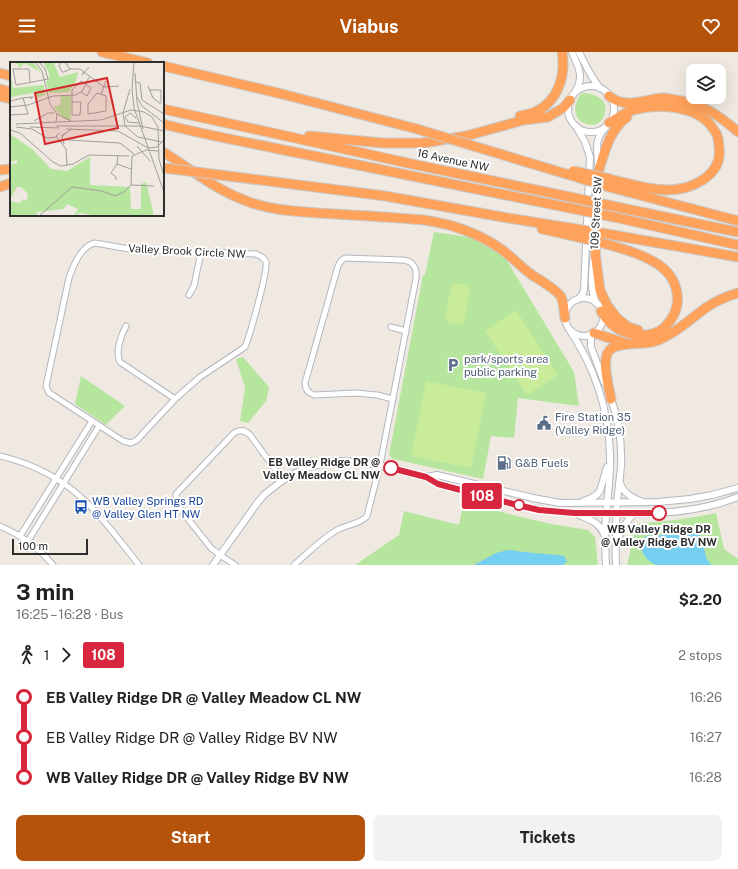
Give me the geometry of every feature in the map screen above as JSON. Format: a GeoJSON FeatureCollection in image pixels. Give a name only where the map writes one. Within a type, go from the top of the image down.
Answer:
{"type":"FeatureCollection","features":[{"type":"Feature","properties":{"kind":"highway"},"geometry":{"type":"LineString","coordinates":[[102,52],[144,62]]}},
{"type":"Feature","properties":{"kind":"highway"},"geometry":{"type":"LineString","coordinates":[[495,128],[515,118],[536,112],[548,103],[561,82],[563,60],[562,52]]}},
{"type":"Feature","properties":{"kind":"highway"},"geometry":{"type":"LineString","coordinates":[[164,66],[282,94],[417,129],[738,221]]}},
{"type":"Feature","properties":{"kind":"highway"},"geometry":{"type":"LineString","coordinates":[[0,74],[10,76]]}},
{"type":"Feature","properties":{"kind":"highway"},"geometry":{"type":"LineString","coordinates":[[0,89],[10,92]]}},
{"type":"Feature","properties":{"kind":"highway"},"geometry":{"type":"LineString","coordinates":[[606,93],[615,101],[624,103],[644,102],[664,98],[685,101],[708,109],[726,121],[738,132]]}},
{"type":"Feature","properties":{"kind":"highway"},"geometry":{"type":"LineString","coordinates":[[0,96],[10,99]]}},
{"type":"Feature","properties":{"kind":"highway"},"geometry":{"type":"LineString","coordinates":[[277,134],[383,143],[423,143],[466,136],[524,120],[548,117],[563,108],[571,98]]}},
{"type":"Feature","properties":{"kind":"highway"},"geometry":{"type":"LineString","coordinates":[[608,124],[629,112],[644,108],[659,106],[676,107],[703,118],[714,129],[719,139],[720,153],[711,174],[701,182],[684,188],[666,190],[609,183]]}},
{"type":"Feature","properties":{"kind":"highway"},"geometry":{"type":"LineString","coordinates":[[598,173],[609,140],[620,122],[644,108]]}},
{"type":"Feature","properties":{"kind":"highway","name":"16 Avenue NW"},"geometry":{"type":"LineString","coordinates":[[164,109],[412,164],[738,232]]}},
{"type":"Feature","properties":{"kind":"highway","name":"16 Avenue NW"},"geometry":{"type":"LineString","coordinates":[[164,124],[316,157],[487,190],[738,245]]}},
{"type":"Feature","properties":{"kind":"highway"},"geometry":{"type":"LineString","coordinates":[[164,153],[225,192],[262,206],[281,210],[303,212],[440,222],[474,233],[502,250],[556,292],[563,302],[565,318]]}},
{"type":"Feature","properties":{"kind":"highway"},"geometry":{"type":"LineString","coordinates":[[164,168],[385,196],[492,215],[569,231],[613,235],[738,257]]}},
{"type":"Feature","properties":{"kind":"highway"},"geometry":{"type":"LineString","coordinates":[[0,170],[10,169]]}},
{"type":"Feature","properties":{"kind":"highway"},"geometry":{"type":"LineString","coordinates":[[0,187],[10,183]]}},
{"type":"Feature","properties":{"kind":"highway"},"geometry":{"type":"LineString","coordinates":[[569,231],[636,254],[659,265],[673,278],[678,293],[677,307],[673,316],[664,328],[649,335],[624,332],[614,327],[599,307]]}},
{"type":"Feature","properties":{"kind":"highway"},"geometry":{"type":"LineString","coordinates":[[594,235],[600,290],[607,305],[617,318],[628,327],[642,331],[657,332]]}},
{"type":"Feature","properties":{"kind":"highway"},"geometry":{"type":"LineString","coordinates":[[611,399],[606,368],[606,357],[608,351],[619,345],[653,342],[673,333],[708,306],[738,293]]}},
{"type":"Feature","properties":{"kind":"highway"},"geometry":{"type":"LineString","coordinates":[[592,334],[630,345]]}},
{"type":"Feature","properties":{"kind":"street"},"geometry":{"type":"LineString","coordinates":[[572,52],[581,76],[580,82],[571,98],[568,112],[571,120],[576,126],[591,132],[600,130],[608,124],[613,116],[614,108],[613,103],[606,93],[596,83],[579,52]]}},
{"type":"Feature","properties":{"kind":"street"},"geometry":{"type":"LineString","coordinates":[[571,98],[578,90],[586,87],[595,87],[606,93]]}},
{"type":"Feature","properties":{"kind":"street","name":"109 Street SW"},"geometry":{"type":"LineString","coordinates":[[599,307],[592,295],[598,173],[597,145],[599,137],[608,124]]}},
{"type":"Feature","properties":{"kind":"street","name":"109 Street SW"},"geometry":{"type":"LineString","coordinates":[[576,126],[585,142],[590,157],[584,290],[582,295],[577,300]]}},
{"type":"Feature","properties":{"kind":"street","name":"Valley Brook Circle NW"},"geometry":{"type":"LineString","coordinates":[[95,243],[129,250],[201,252],[256,254],[264,258],[266,266],[259,298],[245,346],[200,377],[175,399],[137,440],[131,443],[123,441],[99,426],[48,391],[46,386],[69,278],[74,264],[88,245],[95,243]]}},
{"type":"Feature","properties":{"kind":"street"},"geometry":{"type":"LineString","coordinates":[[189,296],[194,286],[201,252]]}},
{"type":"Feature","properties":{"kind":"street"},"geometry":{"type":"LineString","coordinates":[[294,565],[335,532],[366,519],[380,465],[393,399],[416,278],[416,271],[413,264],[408,261],[345,258],[338,266],[311,362],[306,387],[309,392],[314,395],[350,393],[393,399]]}},
{"type":"Feature","properties":{"kind":"street"},"geometry":{"type":"LineString","coordinates":[[569,329],[577,334],[586,336],[592,334],[602,323],[599,307],[587,299],[577,300],[569,305],[565,318],[566,324],[588,361],[604,405],[608,426],[610,477],[606,514],[606,565]]}},
{"type":"Feature","properties":{"kind":"street"},"geometry":{"type":"LineString","coordinates":[[126,326],[122,334],[117,354],[120,362],[175,399]]}},
{"type":"Feature","properties":{"kind":"street"},"geometry":{"type":"LineString","coordinates":[[391,327],[406,331]]}},
{"type":"Feature","properties":{"kind":"street"},"geometry":{"type":"LineString","coordinates":[[592,334],[591,346],[611,399],[620,444],[621,464],[615,543],[616,565]]}},
{"type":"Feature","properties":{"kind":"street"},"geometry":{"type":"LineString","coordinates":[[20,536],[92,421]]}},
{"type":"Feature","properties":{"kind":"street"},"geometry":{"type":"LineString","coordinates":[[28,541],[99,426]]}},
{"type":"Feature","properties":{"kind":"street"},"geometry":{"type":"LineString","coordinates":[[235,565],[211,548],[177,505],[177,493],[234,433],[241,430],[250,434],[283,480]]}},
{"type":"Feature","properties":{"kind":"street"},"geometry":{"type":"LineString","coordinates":[[0,456],[28,464],[56,479],[81,497],[107,524],[139,565]]}},
{"type":"Feature","properties":{"kind":"street"},"geometry":{"type":"LineString","coordinates":[[578,503],[593,498],[598,494],[604,479],[610,456]]}},
{"type":"Feature","properties":{"kind":"street"},"geometry":{"type":"LineString","coordinates":[[213,565],[258,502],[266,494],[293,474],[306,468],[336,461],[365,462],[380,465],[426,477],[438,484],[546,511],[606,514],[671,512],[696,509],[718,504],[738,497]]}},
{"type":"Feature","properties":{"kind":"street"},"geometry":{"type":"LineString","coordinates":[[426,477],[437,475],[560,503],[658,502],[690,499],[738,488]]}},
{"type":"Feature","properties":{"kind":"street"},"geometry":{"type":"LineString","coordinates":[[619,483],[626,494],[644,503]]}},
{"type":"Feature","properties":{"kind":"street"},"geometry":{"type":"LineString","coordinates":[[574,513],[596,522],[600,526],[605,536]]}},
{"type":"Feature","properties":{"kind":"street"},"geometry":{"type":"LineString","coordinates":[[615,543],[629,517],[635,514]]}},
{"type":"Feature","properties":{"kind":"street"},"geometry":{"type":"LineString","coordinates":[[0,526],[28,541],[53,565]]}},
{"type":"Feature","properties":{"kind":"green space"},"geometry":{"type":"Polygon","coordinates":[[[583,93],[597,96],[605,104],[606,109],[602,120],[596,124],[590,125],[584,123],[579,119],[576,113],[576,105],[580,95],[583,93]]]}},
{"type":"Feature","properties":{"kind":"green space"},"geometry":{"type":"Polygon","coordinates":[[[434,232],[468,237],[490,245],[506,259],[574,372],[579,406],[518,398],[514,438],[491,436],[483,479],[393,459],[389,455],[423,275],[425,275],[434,232]]]}},
{"type":"Feature","properties":{"kind":"green space"},"geometry":{"type":"Polygon","coordinates":[[[455,283],[467,285],[470,289],[464,323],[460,325],[449,323],[445,319],[451,286],[455,283]]]}},
{"type":"Feature","properties":{"kind":"green space"},"geometry":{"type":"Polygon","coordinates":[[[516,310],[558,375],[527,395],[485,331],[516,310]]]}},
{"type":"Feature","properties":{"kind":"green space"},"geometry":{"type":"Polygon","coordinates":[[[243,357],[269,387],[266,401],[248,423],[240,421],[245,388],[236,359],[243,357]]]}},
{"type":"Feature","properties":{"kind":"green space"},"geometry":{"type":"Polygon","coordinates":[[[81,376],[125,406],[106,425],[75,404],[81,376]]]}},
{"type":"Feature","properties":{"kind":"green space"},"geometry":{"type":"Polygon","coordinates":[[[426,381],[486,393],[471,468],[411,456],[426,381]]]}},
{"type":"Feature","properties":{"kind":"green space"},"geometry":{"type":"Polygon","coordinates":[[[464,501],[551,524],[588,530],[595,537],[598,565],[355,565],[399,535],[404,511],[459,525],[464,501]]]}},
{"type":"Feature","properties":{"kind":"green space"},"geometry":{"type":"Polygon","coordinates":[[[716,513],[724,549],[738,559],[738,565],[627,565],[636,526],[640,523],[678,520],[716,513]]]}},
{"type":"Feature","properties":{"kind":"water"},"geometry":{"type":"Polygon","coordinates":[[[698,533],[701,536],[706,557],[712,565],[656,565],[648,560],[643,552],[642,544],[646,536],[698,533]]]}},
{"type":"Feature","properties":{"kind":"water"},"geometry":{"type":"Polygon","coordinates":[[[508,550],[564,556],[567,562],[562,565],[474,565],[496,553],[508,550]]]}},
{"type":"Feature","properties":{"kind":"bus line","name":"108"},"geometry":{"type":"LineString","coordinates":[[391,468],[426,477],[438,484],[539,510],[574,513],[659,513]]}},
{"type":"Feature","properties":{"kind":"place","name":"park/sports area public parking"},"geometry":{"type":"Point","coordinates":[453,365]}},
{"type":"Feature","properties":{"kind":"place","name":"Fire Station 35 (Valley Ridge)"},"geometry":{"type":"Point","coordinates":[544,423]}},
{"type":"Feature","properties":{"kind":"place","name":"G&B Fuels"},"geometry":{"type":"Point","coordinates":[504,463]}},
{"type":"Feature","properties":{"kind":"place","name":"EB Valley Ridge DR @ Valley Meadow CL NW"},"geometry":{"type":"Point","coordinates":[391,468]}},
{"type":"Feature","properties":{"kind":"place","name":"WB Valley Springs RD @ Valley Glen HT NW"},"geometry":{"type":"Point","coordinates":[81,507]}},
{"type":"Feature","properties":{"kind":"place","name":"WB Valley Ridge DR @ Valley Ridge BV NW"},"geometry":{"type":"Point","coordinates":[659,513]}}]}
